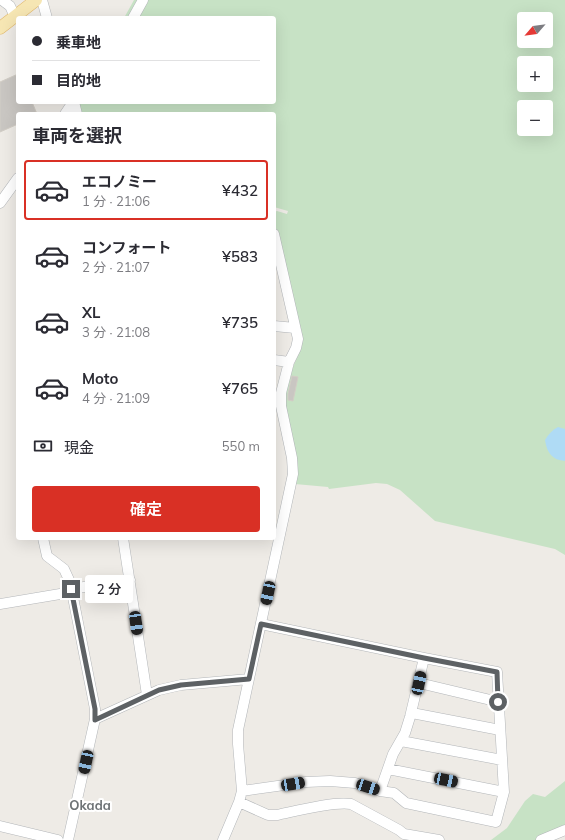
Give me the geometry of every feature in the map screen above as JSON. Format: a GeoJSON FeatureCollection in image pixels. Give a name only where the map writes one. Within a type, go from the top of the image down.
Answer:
{"type":"FeatureCollection","features":[{"type":"Feature","properties":{"kind":"main road"},"geometry":{"type":"LineString","coordinates":[[0,28],[36,0]]}},
{"type":"Feature","properties":{"kind":"street"},"geometry":{"type":"LineString","coordinates":[[2,0],[10,6],[15,16]]}},
{"type":"Feature","properties":{"kind":"street"},"geometry":{"type":"LineString","coordinates":[[42,0],[46,16]]}},
{"type":"Feature","properties":{"kind":"street"},"geometry":{"type":"LineString","coordinates":[[134,16],[143,0]]}},
{"type":"Feature","properties":{"kind":"street"},"geometry":{"type":"LineString","coordinates":[[68,112],[76,106]]}},
{"type":"Feature","properties":{"kind":"street"},"geometry":{"type":"LineString","coordinates":[[0,203],[16,181]]}},
{"type":"Feature","properties":{"kind":"street"},"geometry":{"type":"LineString","coordinates":[[223,840],[242,792],[238,730],[293,474],[292,458],[281,406],[281,393],[289,362],[296,348],[298,339],[276,243]]}},
{"type":"Feature","properties":{"kind":"street"},"geometry":{"type":"LineString","coordinates":[[276,326],[295,328]]}},
{"type":"Feature","properties":{"kind":"street"},"geometry":{"type":"LineString","coordinates":[[276,360],[289,362]]}},
{"type":"Feature","properties":{"kind":"street"},"geometry":{"type":"LineString","coordinates":[[43,540],[47,556],[64,569],[70,582],[95,709],[95,720],[68,840]]}},
{"type":"Feature","properties":{"kind":"street"},"geometry":{"type":"LineString","coordinates":[[123,540],[147,695]]}},
{"type":"Feature","properties":{"kind":"street"},"geometry":{"type":"LineString","coordinates":[[0,604],[130,580]]}},
{"type":"Feature","properties":{"kind":"street"},"geometry":{"type":"LineString","coordinates":[[242,792],[306,782],[330,781],[355,783],[380,791],[394,793],[406,803],[496,822],[504,792],[497,672],[261,624]]}},
{"type":"Feature","properties":{"kind":"street"},"geometry":{"type":"LineString","coordinates":[[380,791],[393,754],[405,734],[412,713],[424,658]]}},
{"type":"Feature","properties":{"kind":"street"},"geometry":{"type":"LineString","coordinates":[[95,720],[159,690],[181,685],[249,679]]}},
{"type":"Feature","properties":{"kind":"street"},"geometry":{"type":"LineString","coordinates":[[419,683],[498,702]]}},
{"type":"Feature","properties":{"kind":"street"},"geometry":{"type":"LineString","coordinates":[[412,713],[500,730]]}},
{"type":"Feature","properties":{"kind":"street"},"geometry":{"type":"LineString","coordinates":[[401,741],[502,760]]}},
{"type":"Feature","properties":{"kind":"street"},"geometry":{"type":"LineString","coordinates":[[388,769],[504,792]]}},
{"type":"Feature","properties":{"kind":"street"},"geometry":{"type":"LineString","coordinates":[[239,802],[268,815],[277,815],[346,803],[351,804],[404,834],[439,840]]}},
{"type":"Feature","properties":{"kind":"street"},"geometry":{"type":"LineString","coordinates":[[0,826],[58,840]]}},
{"type":"Feature","properties":{"kind":"street"},"geometry":{"type":"LineString","coordinates":[[541,840],[565,830]]}},
{"type":"Feature","properties":{"kind":"green space"},"geometry":{"type":"Polygon","coordinates":[[[134,0],[565,0],[565,555],[555,549],[435,521],[400,490],[387,484],[376,483],[329,489],[328,487],[295,484],[284,389],[300,350],[301,343],[276,230],[276,211],[287,214],[288,211],[276,208],[276,112],[79,112],[80,104],[276,104],[276,16],[125,16],[134,0]]]}},
{"type":"Feature","properties":{"kind":"green space"},"geometry":{"type":"Polygon","coordinates":[[[565,781],[565,832],[551,840],[491,840],[507,828],[525,801],[533,794],[545,797],[565,781]]]}},
{"type":"Feature","properties":{"kind":"water"},"geometry":{"type":"Polygon","coordinates":[[[558,427],[565,429],[565,461],[553,457],[546,445],[546,438],[558,427]]]}},
{"type":"Feature","properties":{"kind":"building"},"geometry":{"type":"Polygon","coordinates":[[[16,75],[16,104],[33,104],[36,112],[16,112],[16,125],[0,132],[0,82],[16,75]]]}},
{"type":"Feature","properties":{"kind":"building"},"geometry":{"type":"Polygon","coordinates":[[[292,376],[298,377],[293,401],[288,400],[292,376]]]}},
{"type":"Feature","properties":{"kind":"district","name":"Okada"},"geometry":{"type":"Point","coordinates":[90,805]}},
{"type":"Feature","properties":{"kind":"route"},"geometry":{"type":"LineString","coordinates":[[71,589],[95,709],[95,720],[159,690],[181,685],[249,679],[261,624],[497,672],[498,702]]}}]}
